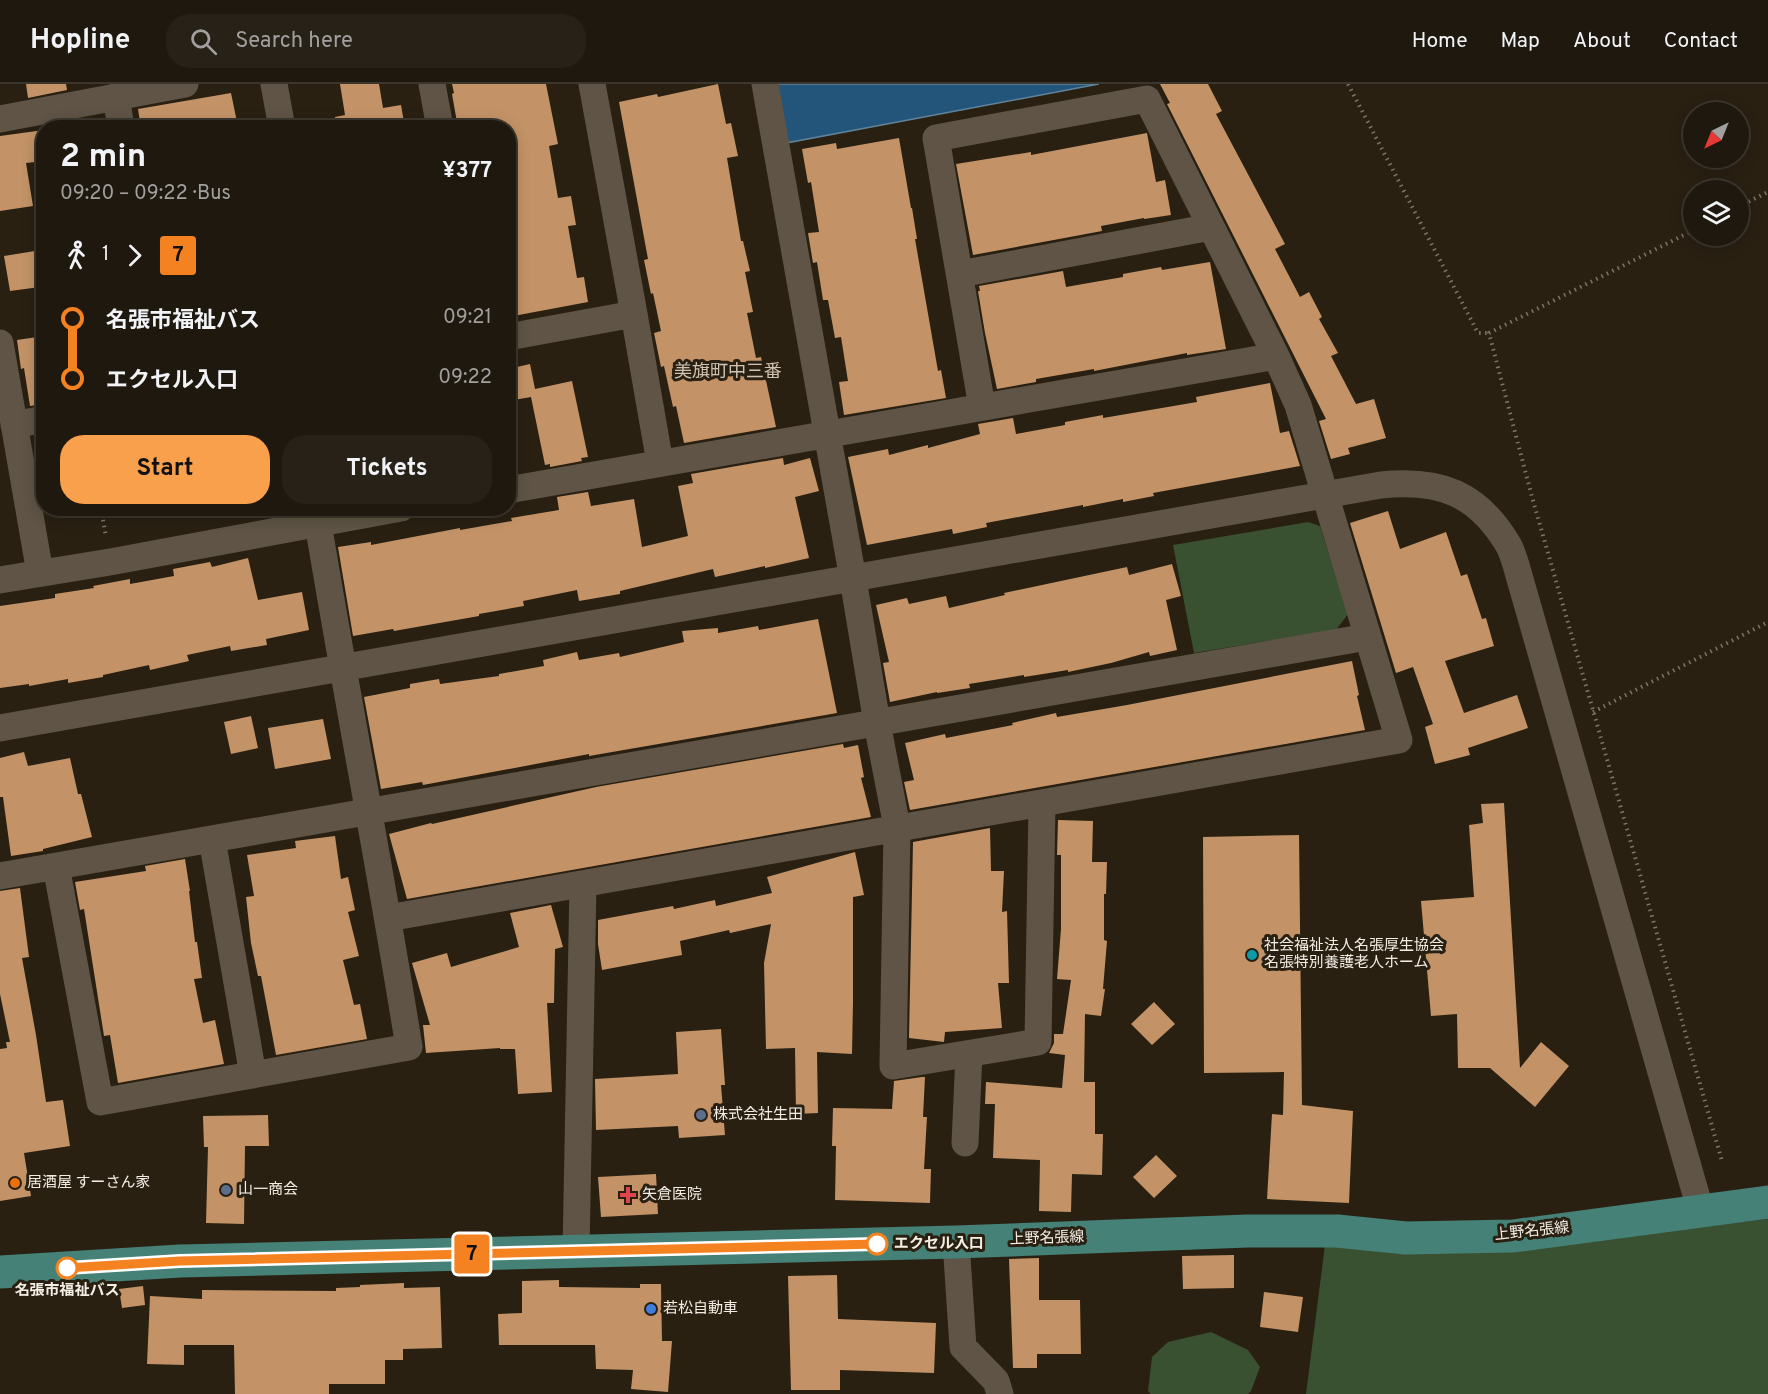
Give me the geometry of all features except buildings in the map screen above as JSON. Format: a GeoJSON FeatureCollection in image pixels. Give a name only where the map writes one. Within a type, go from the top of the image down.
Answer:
{"type":"FeatureCollection","features":[{"type":"Feature","properties":{"kind":"main road","name":"上野名張線"},"geometry":{"type":"LineString","coordinates":[[0,1272],[180,1261],[956,1242],[1259,1231],[1337,1231],[1406,1238],[1513,1236],[1768,1202]]}},
{"type":"Feature","properties":{"kind":"street"},"geometry":{"type":"LineString","coordinates":[[0,119],[185,84]]}},
{"type":"Feature","properties":{"kind":"street"},"geometry":{"type":"LineString","coordinates":[[274,84],[281,120]]}},
{"type":"Feature","properties":{"kind":"street"},"geometry":{"type":"LineString","coordinates":[[432,84],[439,120]]}},
{"type":"Feature","properties":{"kind":"street"},"geometry":{"type":"LineString","coordinates":[[592,84],[660,463]]}},
{"type":"Feature","properties":{"kind":"street"},"geometry":{"type":"LineString","coordinates":[[765,84],[897,828],[893,1066],[1038,1042],[1042,804]]}},
{"type":"Feature","properties":{"kind":"street"},"geometry":{"type":"LineString","coordinates":[[116,96],[120,120]]}},
{"type":"Feature","properties":{"kind":"street"},"geometry":{"type":"LineString","coordinates":[[388,918],[1399,740],[1298,405],[1276,356],[1147,99],[936,138],[982,407]]}},
{"type":"Feature","properties":{"kind":"street"},"geometry":{"type":"LineString","coordinates":[[960,274],[1211,228]]}},
{"type":"Feature","properties":{"kind":"street"},"geometry":{"type":"LineString","coordinates":[[516,336],[634,314]]}},
{"type":"Feature","properties":{"kind":"street"},"geometry":{"type":"LineString","coordinates":[[0,343],[40,573]]}},
{"type":"Feature","properties":{"kind":"street"},"geometry":{"type":"LineString","coordinates":[[516,489],[1276,356]]}},
{"type":"Feature","properties":{"kind":"street"},"geometry":{"type":"LineString","coordinates":[[14,424],[36,420]]}},
{"type":"Feature","properties":{"kind":"street"},"geometry":{"type":"LineString","coordinates":[[0,728],[1325,495],[1404,482],[1449,489],[1472,502],[1493,524],[1510,548],[1701,1212]]}},
{"type":"Feature","properties":{"kind":"street"},"geometry":{"type":"LineString","coordinates":[[0,580],[357,516]]}},
{"type":"Feature","properties":{"kind":"street"},"geometry":{"type":"LineString","coordinates":[[56,866],[100,1102],[409,1047],[318,523]]}},
{"type":"Feature","properties":{"kind":"street"},"geometry":{"type":"LineString","coordinates":[[0,876],[1367,637]]}},
{"type":"Feature","properties":{"kind":"street"},"geometry":{"type":"LineString","coordinates":[[212,839],[253,1075]]}},
{"type":"Feature","properties":{"kind":"street"},"geometry":{"type":"LineString","coordinates":[[576,1252],[583,884]]}},
{"type":"Feature","properties":{"kind":"street"},"geometry":{"type":"LineString","coordinates":[[965,1143],[969,1054]]}},
{"type":"Feature","properties":{"kind":"street"},"geometry":{"type":"LineString","coordinates":[[956,1242],[963,1347],[996,1382],[1000,1394]]}},
{"type":"Feature","properties":{"kind":"path"},"geometry":{"type":"LineString","coordinates":[[1348,84],[1478,333],[1489,333],[1683,236]]}},
{"type":"Feature","properties":{"kind":"path"},"geometry":{"type":"LineString","coordinates":[[1749,202],[1768,192]]}},
{"type":"Feature","properties":{"kind":"path"},"geometry":{"type":"LineString","coordinates":[[1489,333],[1532,497],[1722,1161]]}},
{"type":"Feature","properties":{"kind":"path"},"geometry":{"type":"LineString","coordinates":[[1593,712],[1768,622]]}},
{"type":"Feature","properties":{"kind":"green space"},"geometry":{"type":"Polygon","coordinates":[[[1308,522],[1320,526],[1348,614],[1336,630],[1194,653],[1173,545],[1308,522]]]}},
{"type":"Feature","properties":{"kind":"green space"},"geometry":{"type":"Polygon","coordinates":[[[1768,1219],[1768,1394],[1306,1394],[1326,1237],[1558,1243],[1768,1219]]]}},
{"type":"Feature","properties":{"kind":"green space"},"geometry":{"type":"Polygon","coordinates":[[[1211,1332],[1248,1350],[1260,1367],[1248,1394],[1151,1394],[1148,1391],[1152,1357],[1168,1342],[1211,1332]]]}},
{"type":"Feature","properties":{"kind":"water"},"geometry":{"type":"Polygon","coordinates":[[[775,84],[1099,84],[786,143],[775,84]]]}},
{"type":"Feature","properties":{"kind":"bus line","name":"7"},"geometry":{"type":"LineString","coordinates":[[67,1268],[180,1261],[877,1244]]}},
{"type":"Feature","properties":{"kind":"place","name":"社会福祉法人名張厚生協会 名張特別養護老人ホーム"},"geometry":{"type":"Point","coordinates":[1252,955]}},
{"type":"Feature","properties":{"kind":"place","name":"株式会社生田"},"geometry":{"type":"Point","coordinates":[701,1115]}},
{"type":"Feature","properties":{"kind":"place","name":"居酒屋 すーさん家"},"geometry":{"type":"Point","coordinates":[15,1183]}},
{"type":"Feature","properties":{"kind":"place","name":"山一商会"},"geometry":{"type":"Point","coordinates":[226,1190]}},
{"type":"Feature","properties":{"kind":"place","name":"矢倉医院"},"geometry":{"type":"Point","coordinates":[628,1195]}},
{"type":"Feature","properties":{"kind":"place","name":"エクセル入口"},"geometry":{"type":"Point","coordinates":[877,1244]}},
{"type":"Feature","properties":{"kind":"place","name":"名張市福祉バス"},"geometry":{"type":"Point","coordinates":[67,1268]}},
{"type":"Feature","properties":{"kind":"place","name":"若松自動車"},"geometry":{"type":"Point","coordinates":[651,1309]}},
{"type":"Feature","properties":{"kind":"district","name":"美旗町中三番"},"geometry":{"type":"Point","coordinates":[728,372]}}]}
